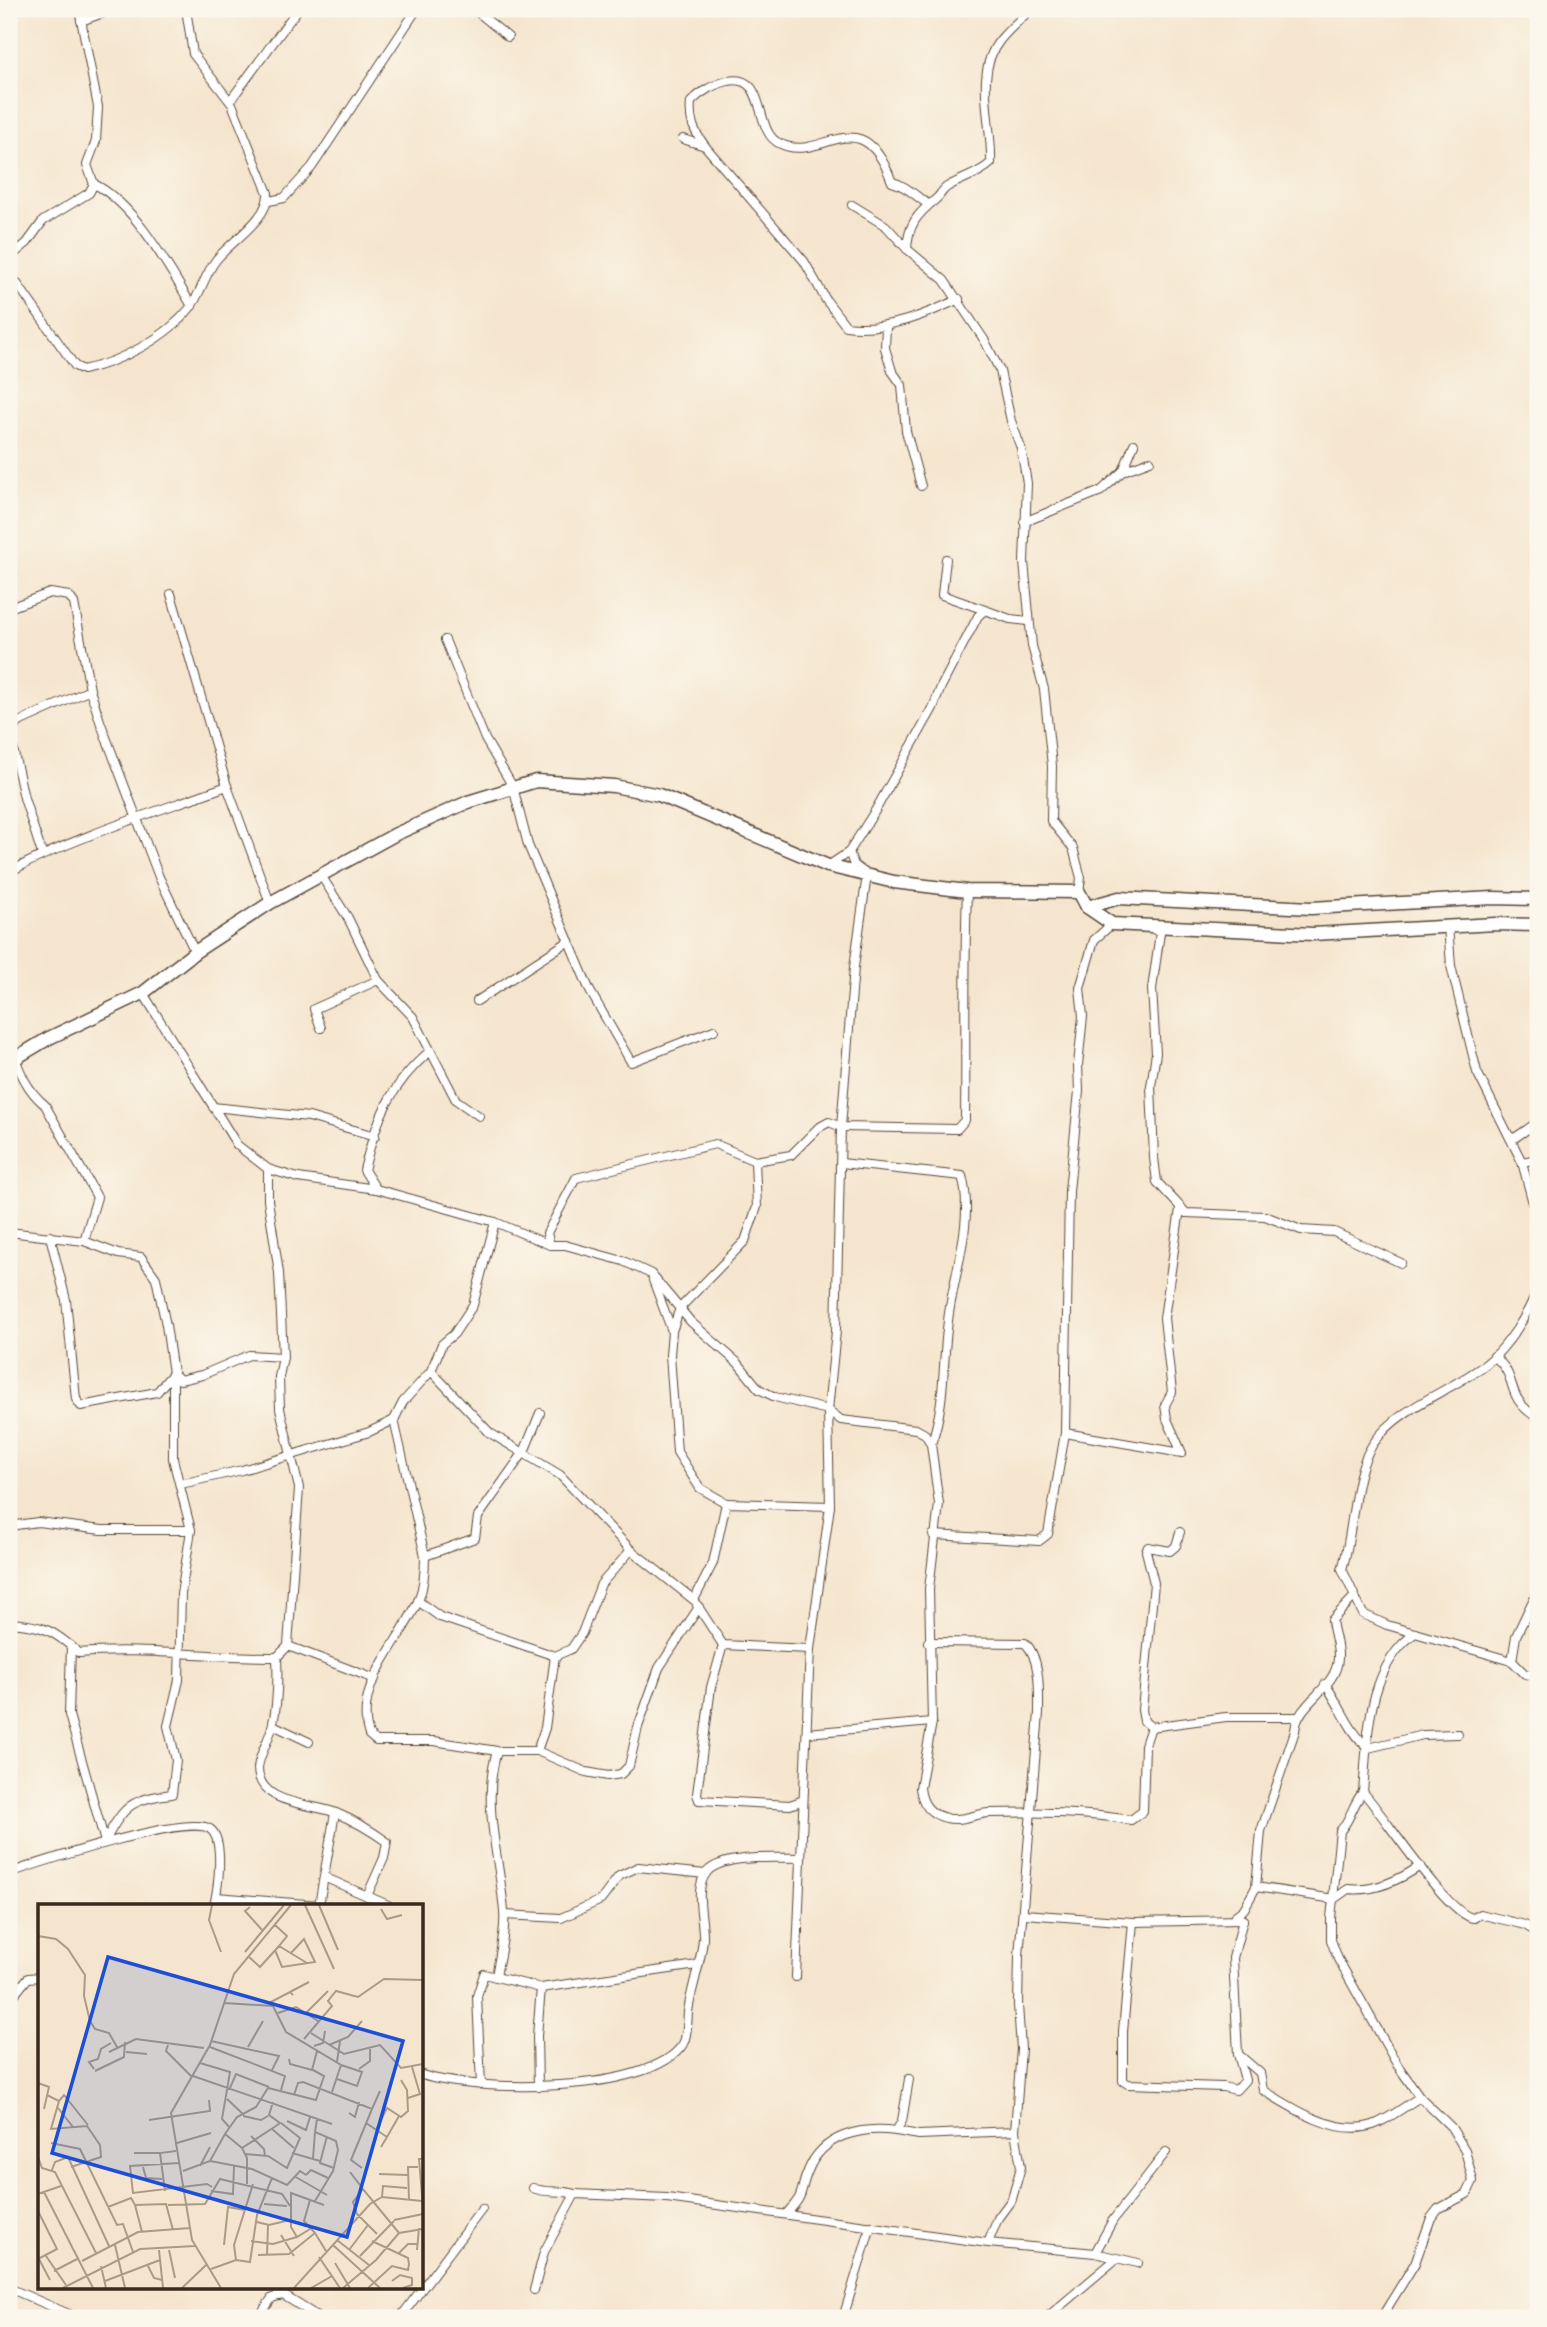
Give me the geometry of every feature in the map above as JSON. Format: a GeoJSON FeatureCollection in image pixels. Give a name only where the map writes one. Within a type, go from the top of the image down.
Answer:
{"type":"FeatureCollection","features":[{"type":"Feature","properties":{"kind":"main road"},"geometry":{"type":"LineString","coordinates":[[12,1060],[49,1038],[143,993],[195,953],[270,903],[322,877],[354,857],[441,813],[536,781],[614,786],[659,795],[828,866],[894,882],[967,891],[1079,892],[1087,907],[1112,924],[1313,934],[1448,926],[1538,925]]}},
{"type":"Feature","properties":{"kind":"main road"},"geometry":{"type":"LineString","coordinates":[[1087,907],[1119,898],[1311,908],[1493,898],[1538,899]]}},
{"type":"Feature","properties":{"kind":"street"},"geometry":{"type":"LineString","coordinates":[[79,9],[98,107],[96,141],[87,165],[94,184],[120,202],[168,266],[192,306]]}},
{"type":"Feature","properties":{"kind":"street"},"geometry":{"type":"LineString","coordinates":[[81,21],[114,9]]}},
{"type":"Feature","properties":{"kind":"street"},"geometry":{"type":"LineString","coordinates":[[186,9],[193,54],[230,101],[252,149],[269,201]]}},
{"type":"Feature","properties":{"kind":"street"},"geometry":{"type":"LineString","coordinates":[[230,101],[298,9]]}},
{"type":"Feature","properties":{"kind":"street"},"geometry":{"type":"LineString","coordinates":[[9,272],[75,366],[83,370],[127,355],[158,335],[192,306],[215,261],[269,201],[284,198],[312,167],[417,9]]}},
{"type":"Feature","properties":{"kind":"street"},"geometry":{"type":"LineString","coordinates":[[474,9],[508,37]]}},
{"type":"Feature","properties":{"kind":"street"},"geometry":{"type":"LineString","coordinates":[[907,250],[908,229],[928,204],[937,199],[945,188],[982,171],[992,163],[985,82],[988,70],[998,42],[1031,9]]}},
{"type":"Feature","properties":{"kind":"street"},"geometry":{"type":"LineString","coordinates":[[928,204],[911,194],[904,185],[892,182],[878,153],[855,137],[838,136],[811,146],[793,146],[778,142],[769,134],[753,89],[742,81],[731,80],[704,89],[691,102],[689,117],[693,131],[804,261],[826,300],[846,326],[870,329],[886,326],[932,312],[959,299]]}},
{"type":"Feature","properties":{"kind":"street"},"geometry":{"type":"LineString","coordinates":[[683,139],[705,146]]}},
{"type":"Feature","properties":{"kind":"street"},"geometry":{"type":"LineString","coordinates":[[9,258],[27,243],[43,221],[89,193],[94,184]]}},
{"type":"Feature","properties":{"kind":"street"},"geometry":{"type":"LineString","coordinates":[[852,205],[886,226],[907,250],[944,280],[959,299],[1000,372],[1025,463],[1027,497],[1024,522],[1029,621],[1032,646],[1044,689],[1052,766],[1051,821],[1073,848],[1081,878],[1079,892]]}},
{"type":"Feature","properties":{"kind":"street"},"geometry":{"type":"LineString","coordinates":[[886,326],[885,348],[902,385],[906,431],[921,486]]}},
{"type":"Feature","properties":{"kind":"street"},"geometry":{"type":"LineString","coordinates":[[1123,471],[1134,444]]}},
{"type":"Feature","properties":{"kind":"street"},"geometry":{"type":"LineString","coordinates":[[1024,522],[1101,491],[1123,471],[1150,461]]}},
{"type":"Feature","properties":{"kind":"street"},"geometry":{"type":"LineString","coordinates":[[946,559],[942,595],[1010,620],[1029,621]]}},
{"type":"Feature","properties":{"kind":"street"},"geometry":{"type":"LineString","coordinates":[[9,608],[50,593],[69,596],[74,603],[90,690],[159,877],[195,953]]}},
{"type":"Feature","properties":{"kind":"street"},"geometry":{"type":"LineString","coordinates":[[171,594],[227,786],[270,903]]}},
{"type":"Feature","properties":{"kind":"street"},"geometry":{"type":"LineString","coordinates":[[828,866],[849,852],[933,708],[941,687],[985,610]]}},
{"type":"Feature","properties":{"kind":"street"},"geometry":{"type":"LineString","coordinates":[[445,640],[485,739],[513,787],[528,845],[590,991],[631,1062],[714,1030]]}},
{"type":"Feature","properties":{"kind":"street"},"geometry":{"type":"LineString","coordinates":[[42,854],[24,798],[10,736],[13,727],[21,721],[90,690]]}},
{"type":"Feature","properties":{"kind":"street"},"geometry":{"type":"LineString","coordinates":[[9,872],[42,854],[137,815],[227,786]]}},
{"type":"Feature","properties":{"kind":"street"},"geometry":{"type":"LineString","coordinates":[[796,1977],[801,1801],[810,1649],[831,1506],[828,1410],[835,1331],[841,1127],[854,967],[867,875],[854,865],[849,852]]}},
{"type":"Feature","properties":{"kind":"street"},"geometry":{"type":"LineString","coordinates":[[322,877],[348,918],[378,980],[412,1017],[456,1100],[479,1116]]}},
{"type":"Feature","properties":{"kind":"street"},"geometry":{"type":"LineString","coordinates":[[550,1245],[547,1233],[576,1178],[715,1144],[755,1161],[794,1153],[818,1128],[829,1122],[841,1127],[957,1129],[962,1126],[965,1121],[967,1010],[964,980],[967,891]]}},
{"type":"Feature","properties":{"kind":"street"},"geometry":{"type":"LineString","coordinates":[[933,1535],[1039,1541],[1048,1534],[1065,1433],[1069,1191],[1083,1016],[1080,988],[1094,940],[1112,924]]}},
{"type":"Feature","properties":{"kind":"street"},"geometry":{"type":"LineString","coordinates":[[1448,926],[1451,966],[1478,1072],[1522,1162],[1538,1222]]}},
{"type":"Feature","properties":{"kind":"street"},"geometry":{"type":"LineString","coordinates":[[1149,927],[1160,933],[1152,989],[1156,1054],[1151,1086],[1157,1182],[1186,1213],[1265,1216],[1301,1230],[1334,1231],[1401,1263]]}},
{"type":"Feature","properties":{"kind":"street"},"geometry":{"type":"LineString","coordinates":[[477,1000],[569,941]]}},
{"type":"Feature","properties":{"kind":"street"},"geometry":{"type":"LineString","coordinates":[[321,1028],[314,1009],[378,980]]}},
{"type":"Feature","properties":{"kind":"street"},"geometry":{"type":"LineString","coordinates":[[143,993],[237,1145],[268,1169],[298,1178],[376,1189],[495,1222],[550,1245],[565,1245],[623,1261],[651,1274],[691,1322],[738,1363],[759,1389],[775,1397],[828,1410],[841,1420],[916,1429],[925,1434],[931,1444],[939,1504],[933,1535],[928,1642],[932,1722],[920,1788],[927,1808],[934,1814],[957,1820],[984,1814],[1072,1811],[1131,1820],[1143,1811],[1145,1745],[1151,1727]]}},
{"type":"Feature","properties":{"kind":"street"},"geometry":{"type":"LineString","coordinates":[[9,1042],[12,1060],[33,1095],[45,1105],[97,1197],[83,1241]]}},
{"type":"Feature","properties":{"kind":"street"},"geometry":{"type":"LineString","coordinates":[[376,1189],[364,1170],[386,1105],[404,1074],[430,1051]]}},
{"type":"Feature","properties":{"kind":"street"},"geometry":{"type":"LineString","coordinates":[[213,1107],[309,1117],[375,1136]]}},
{"type":"Feature","properties":{"kind":"street"},"geometry":{"type":"LineString","coordinates":[[1511,1137],[1513,1139],[1538,1122]]}},
{"type":"Feature","properties":{"kind":"street"},"geometry":{"type":"LineString","coordinates":[[1522,1162],[1538,1159]]}},
{"type":"Feature","properties":{"kind":"street"},"geometry":{"type":"LineString","coordinates":[[755,1161],[757,1207],[745,1241],[680,1308],[672,1331],[670,1355],[677,1452],[700,1488],[726,1503],[831,1506]]}},
{"type":"Feature","properties":{"kind":"street"},"geometry":{"type":"LineString","coordinates":[[841,1163],[962,1176],[966,1191],[965,1217],[947,1321],[944,1390],[939,1421],[931,1444]]}},
{"type":"Feature","properties":{"kind":"street"},"geometry":{"type":"LineString","coordinates":[[9,1623],[36,1625],[54,1632],[79,1653],[111,1650],[226,1658],[277,1657],[288,1646],[299,1488],[281,1409],[279,1377],[283,1357],[279,1273],[268,1200],[268,1169]]}},
{"type":"Feature","properties":{"kind":"street"},"geometry":{"type":"LineString","coordinates":[[1065,1433],[1182,1453],[1167,1419],[1165,1405],[1172,1392],[1164,1318],[1180,1209]]}},
{"type":"Feature","properties":{"kind":"street"},"geometry":{"type":"LineString","coordinates":[[181,1484],[242,1470],[369,1432],[394,1420],[403,1402],[431,1371],[442,1344],[454,1334],[473,1305],[495,1222]]}},
{"type":"Feature","properties":{"kind":"street"},"geometry":{"type":"LineString","coordinates":[[9,1232],[83,1241],[118,1254],[141,1257],[156,1278],[173,1373],[173,1459],[191,1530],[181,1594],[179,1680],[168,1726],[176,1760],[172,1794],[148,1796],[131,1802],[114,1823],[105,1842]]}},
{"type":"Feature","properties":{"kind":"street"},"geometry":{"type":"LineString","coordinates":[[50,1236],[66,1300],[76,1399],[81,1406],[157,1392],[173,1373]]}},
{"type":"Feature","properties":{"kind":"street"},"geometry":{"type":"LineString","coordinates":[[651,1274],[672,1331]]}},
{"type":"Feature","properties":{"kind":"street"},"geometry":{"type":"LineString","coordinates":[[1538,1289],[1520,1324],[1494,1356],[1398,1418],[1370,1448],[1352,1511],[1350,1547],[1342,1569],[1363,1614],[1415,1633],[1512,1661],[1525,1674],[1538,1677]]}},
{"type":"Feature","properties":{"kind":"street"},"geometry":{"type":"LineString","coordinates":[[173,1373],[180,1380],[202,1376],[249,1355],[283,1357]]}},
{"type":"Feature","properties":{"kind":"street"},"geometry":{"type":"LineString","coordinates":[[1494,1356],[1509,1374],[1517,1402],[1538,1418]]}},
{"type":"Feature","properties":{"kind":"street"},"geometry":{"type":"LineString","coordinates":[[431,1371],[490,1433],[560,1475],[631,1550],[696,1604],[723,1646]]}},
{"type":"Feature","properties":{"kind":"street"},"geometry":{"type":"LineString","coordinates":[[425,1556],[475,1538],[478,1517],[524,1452],[540,1413]]}},
{"type":"Feature","properties":{"kind":"street"},"geometry":{"type":"LineString","coordinates":[[394,1420],[425,1556],[425,1579],[418,1601],[375,1679],[366,1712],[369,1735],[376,1741],[434,1741],[497,1751],[537,1751],[586,1772],[608,1776],[621,1774],[629,1766],[638,1727],[659,1668],[696,1604],[713,1563],[726,1503]]}},
{"type":"Feature","properties":{"kind":"street"},"geometry":{"type":"LineString","coordinates":[[9,1526],[38,1522],[102,1530],[191,1530]]}},
{"type":"Feature","properties":{"kind":"street"},"geometry":{"type":"LineString","coordinates":[[1180,1532],[1176,1546],[1170,1551],[1155,1547],[1148,1547],[1146,1551],[1154,1583],[1142,1710],[1144,1721],[1151,1727],[1226,1717],[1296,1717]]}},
{"type":"Feature","properties":{"kind":"street"},"geometry":{"type":"LineString","coordinates":[[418,1601],[440,1617],[555,1656],[571,1649],[582,1633],[601,1584],[631,1550]]}},
{"type":"Feature","properties":{"kind":"street"},"geometry":{"type":"LineString","coordinates":[[1512,1661],[1516,1636],[1538,1590]]}},
{"type":"Feature","properties":{"kind":"street"},"geometry":{"type":"LineString","coordinates":[[1243,1920],[1235,1916],[1244,1909],[1256,1887],[1261,1831],[1295,1731],[1296,1717],[1334,1674],[1338,1658],[1332,1620],[1354,1597]]}},
{"type":"Feature","properties":{"kind":"street"},"geometry":{"type":"LineString","coordinates":[[1381,2318],[1415,2263],[1431,2218],[1438,2209],[1467,2194],[1473,2181],[1465,2150],[1451,2127],[1420,2097],[1398,2066],[1338,1959],[1331,1940],[1340,1831],[1350,1821],[1355,1802],[1363,1792],[1370,1708],[1381,1679],[1402,1642],[1415,1633]]}},
{"type":"Feature","properties":{"kind":"street"},"geometry":{"type":"LineString","coordinates":[[928,1642],[1018,1643],[1029,1647],[1039,1683],[1017,2005],[1021,2049],[1014,2132],[1021,2167],[1012,2199],[999,2218],[988,2243]]}},
{"type":"Feature","properties":{"kind":"street"},"geometry":{"type":"LineString","coordinates":[[71,1646],[69,1715],[105,1842]]}},
{"type":"Feature","properties":{"kind":"street"},"geometry":{"type":"LineString","coordinates":[[288,1646],[375,1679]]}},
{"type":"Feature","properties":{"kind":"street"},"geometry":{"type":"LineString","coordinates":[[723,1646],[810,1649]]}},
{"type":"Feature","properties":{"kind":"street"},"geometry":{"type":"LineString","coordinates":[[723,1646],[717,1659],[711,1687],[696,1794],[699,1800],[790,1805],[801,1801]]}},
{"type":"Feature","properties":{"kind":"street"},"geometry":{"type":"LineString","coordinates":[[537,1751],[545,1728],[555,1656]]}},
{"type":"Feature","properties":{"kind":"street"},"geometry":{"type":"LineString","coordinates":[[277,1657],[278,1683],[272,1725],[258,1765],[260,1779],[266,1790],[287,1800],[335,1812],[387,1842],[384,1858],[367,1896]]}},
{"type":"Feature","properties":{"kind":"street"},"geometry":{"type":"LineString","coordinates":[[1325,1684],[1340,1704],[1352,1734],[1368,1748]]}},
{"type":"Feature","properties":{"kind":"street"},"geometry":{"type":"LineString","coordinates":[[807,1733],[932,1722]]}},
{"type":"Feature","properties":{"kind":"street"},"geometry":{"type":"LineString","coordinates":[[272,1725],[309,1742]]}},
{"type":"Feature","properties":{"kind":"street"},"geometry":{"type":"LineString","coordinates":[[1368,1748],[1423,1735],[1458,1734]]}},
{"type":"Feature","properties":{"kind":"street"},"geometry":{"type":"LineString","coordinates":[[496,1977],[505,1915],[492,1833],[489,1776],[497,1751]]}},
{"type":"Feature","properties":{"kind":"street"},"geometry":{"type":"LineString","coordinates":[[1363,1792],[1441,1893],[1469,1918],[1480,1914],[1525,1925],[1538,1933]]}},
{"type":"Feature","properties":{"kind":"street"},"geometry":{"type":"LineString","coordinates":[[319,1904],[326,1878],[335,1812]]}},
{"type":"Feature","properties":{"kind":"street"},"geometry":{"type":"LineString","coordinates":[[9,1873],[105,1842],[192,1825],[209,1827],[217,1836],[220,1847],[215,1901],[293,1904]]}},
{"type":"Feature","properties":{"kind":"street"},"geometry":{"type":"LineString","coordinates":[[424,2076],[454,2083],[538,2087],[581,2084],[621,2076],[653,2065],[682,2044],[687,2029],[703,1941],[700,1887],[705,1874],[719,1864],[800,1858]]}},
{"type":"Feature","properties":{"kind":"street"},"geometry":{"type":"LineString","coordinates":[[1256,1887],[1334,1899],[1348,1889],[1363,1891],[1381,1886],[1420,1866]]}},
{"type":"Feature","properties":{"kind":"street"},"geometry":{"type":"LineString","coordinates":[[505,1915],[561,1918],[601,1900],[619,1876],[638,1867],[705,1874]]}},
{"type":"Feature","properties":{"kind":"street"},"geometry":{"type":"LineString","coordinates":[[326,1878],[386,1904]]}},
{"type":"Feature","properties":{"kind":"street"},"geometry":{"type":"LineString","coordinates":[[1024,1914],[1133,1922],[1243,1920]]}},
{"type":"Feature","properties":{"kind":"street"},"geometry":{"type":"LineString","coordinates":[[1133,1922],[1123,2031],[1123,2081],[1128,2084],[1223,2087],[1236,2090],[1245,2080],[1238,2054],[1233,1958],[1243,1920]]}},
{"type":"Feature","properties":{"kind":"street"},"geometry":{"type":"LineString","coordinates":[[481,2085],[477,1996],[484,1974],[541,1988],[697,1965]]}},
{"type":"Feature","properties":{"kind":"street"},"geometry":{"type":"LineString","coordinates":[[10,1997],[28,1978],[38,1976]]}},
{"type":"Feature","properties":{"kind":"street"},"geometry":{"type":"LineString","coordinates":[[538,2087],[537,2036],[541,1988]]}},
{"type":"Feature","properties":{"kind":"street"},"geometry":{"type":"LineString","coordinates":[[1238,2054],[1260,2073],[1263,2090],[1330,2124],[1353,2129],[1374,2124],[1420,2097]]}},
{"type":"Feature","properties":{"kind":"street"},"geometry":{"type":"LineString","coordinates":[[896,2131],[902,2121],[909,2079]]}},
{"type":"Feature","properties":{"kind":"street"},"geometry":{"type":"LineString","coordinates":[[786,2214],[802,2197],[806,2173],[817,2153],[858,2129],[896,2131],[919,2136],[1014,2132]]}},
{"type":"Feature","properties":{"kind":"street"},"geometry":{"type":"LineString","coordinates":[[1095,2253],[1113,2220],[1166,2152]]}},
{"type":"Feature","properties":{"kind":"street"},"geometry":{"type":"LineString","coordinates":[[533,2188],[541,2192],[563,2190],[575,2194],[667,2199],[988,2243],[1095,2253],[1138,2263]]}},
{"type":"Feature","properties":{"kind":"street"},"geometry":{"type":"LineString","coordinates":[[534,2290],[544,2252],[575,2194]]}},
{"type":"Feature","properties":{"kind":"street"},"geometry":{"type":"LineString","coordinates":[[424,2286],[482,2209]]}},
{"type":"Feature","properties":{"kind":"street"},"geometry":{"type":"LineString","coordinates":[[853,2318],[843,2316],[871,2226]]}},
{"type":"Feature","properties":{"kind":"street"},"geometry":{"type":"LineString","coordinates":[[1046,2318],[1116,2259]]}},
{"type":"Feature","properties":{"kind":"street"},"geometry":{"type":"LineString","coordinates":[[9,2288],[78,2318]]}},
{"type":"Feature","properties":{"kind":"street"},"geometry":{"type":"LineString","coordinates":[[400,2318],[423,2288]]}},
{"type":"Feature","properties":{"kind":"street"},"geometry":{"type":"LineString","coordinates":[[258,2318],[272,2298],[283,2295],[320,2318]]}}]}
